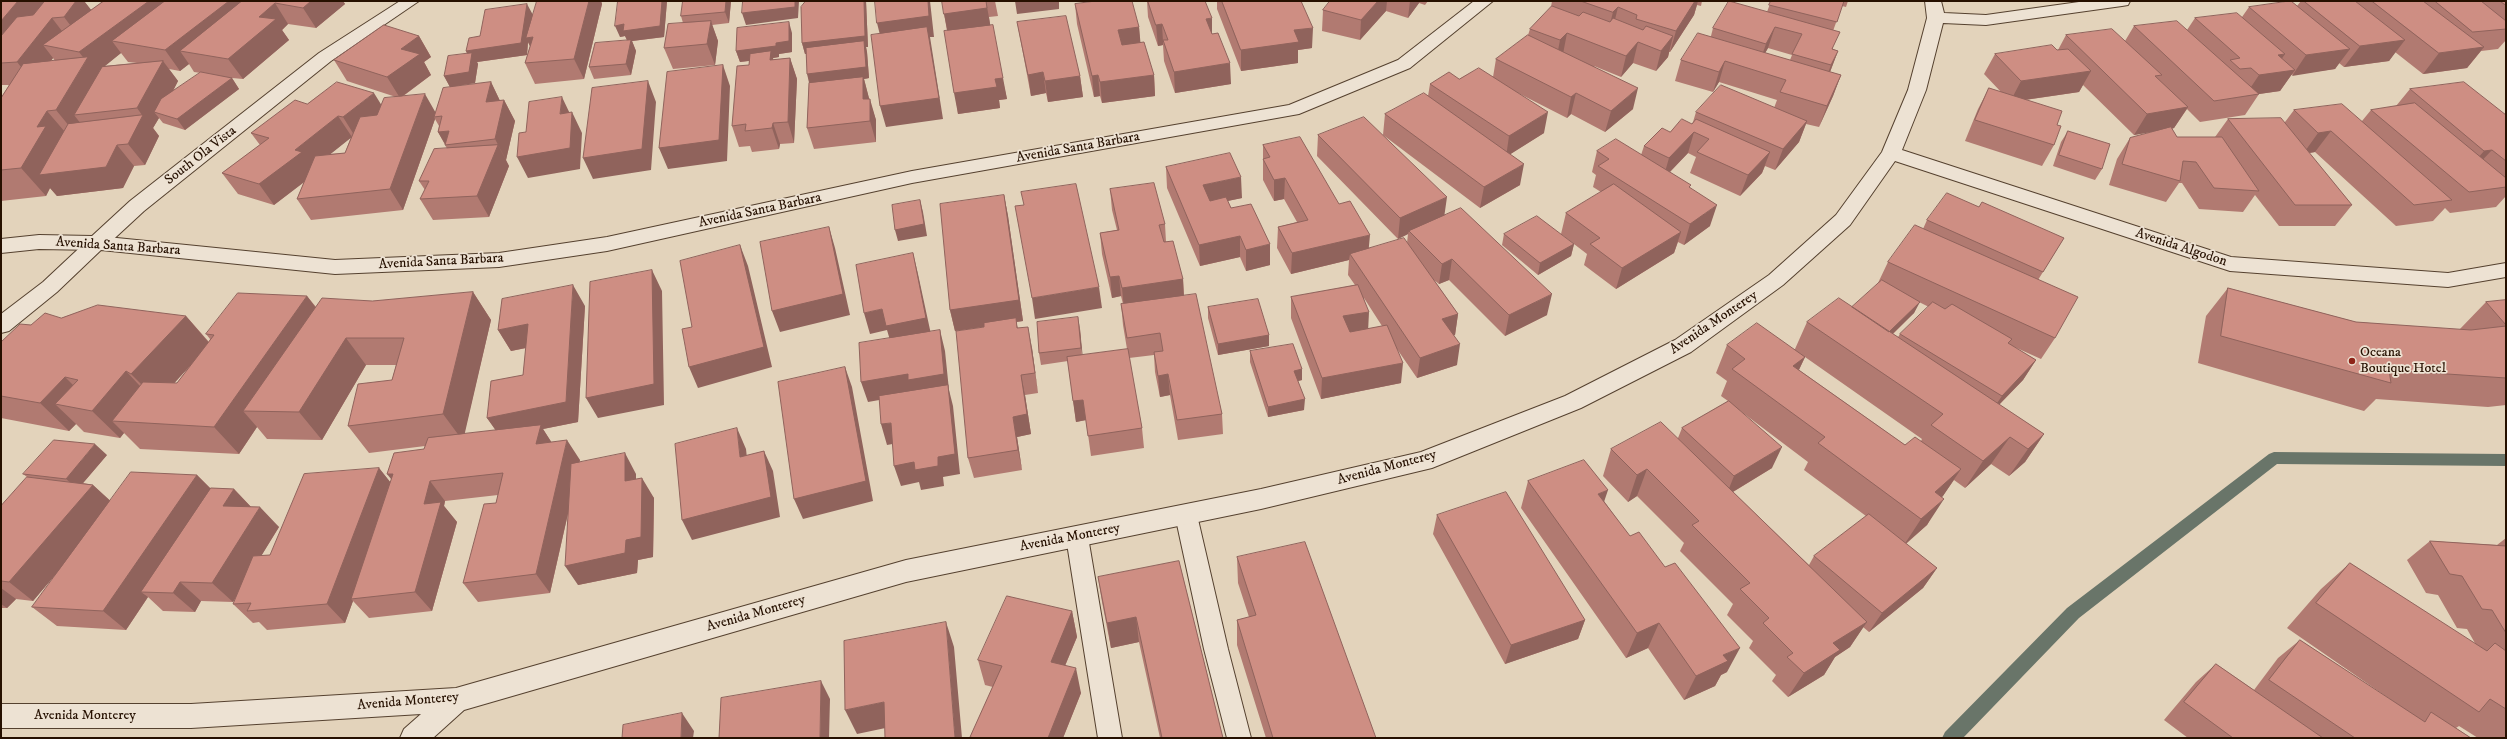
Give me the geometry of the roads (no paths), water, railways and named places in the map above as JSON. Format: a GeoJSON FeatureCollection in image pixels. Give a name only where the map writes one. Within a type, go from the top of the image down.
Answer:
{"type":"FeatureCollection","features":[{"type":"Feature","properties":{"kind":"street","name":"South Ola Vista"},"geometry":{"type":"LineString","coordinates":[[1,325],[50,287],[137,206],[325,57],[411,1]]}},
{"type":"Feature","properties":{"kind":"street","name":"Avenida Santa Barbara"},"geometry":{"type":"LineString","coordinates":[[1,246],[39,242],[97,244],[335,267],[499,260],[607,244],[912,177],[1293,110],[1404,64],[1485,1]]}},
{"type":"Feature","properties":{"kind":"street"},"geometry":{"type":"LineString","coordinates":[[1934,10],[1986,20],[2122,1]]}},
{"type":"Feature","properties":{"kind":"street","name":"Avenida Monterey"},"geometry":{"type":"LineString","coordinates":[[1,716],[191,716],[456,700],[906,570],[1186,515],[1424,461],[1573,402],[1676,350],[1776,280],[1843,220],[1891,153],[1917,90],[1934,10]]}},
{"type":"Feature","properties":{"kind":"street","name":"Avenida Algodon"},"geometry":{"type":"LineString","coordinates":[[1891,153],[2230,264],[2448,280],[2506,270]]}},
{"type":"Feature","properties":{"kind":"street"},"geometry":{"type":"LineString","coordinates":[[414,738],[456,700]]}},
{"type":"Feature","properties":{"kind":"lane"},"geometry":{"type":"LineString","coordinates":[[1186,515],[1216,649],[1239,738]]}},
{"type":"Feature","properties":{"kind":"lane"},"geometry":{"type":"LineString","coordinates":[[1077,537],[1110,738]]}},
{"type":"Feature","properties":{"kind":"waterway"},"geometry":{"type":"LineString","coordinates":[[1951,738],[2073,613],[2274,458],[2506,460]]}},
{"type":"Feature","properties":{"kind":"place","name":"Oceana Boutique Hotel"},"geometry":{"type":"Point","coordinates":[2352,361]}}]}
